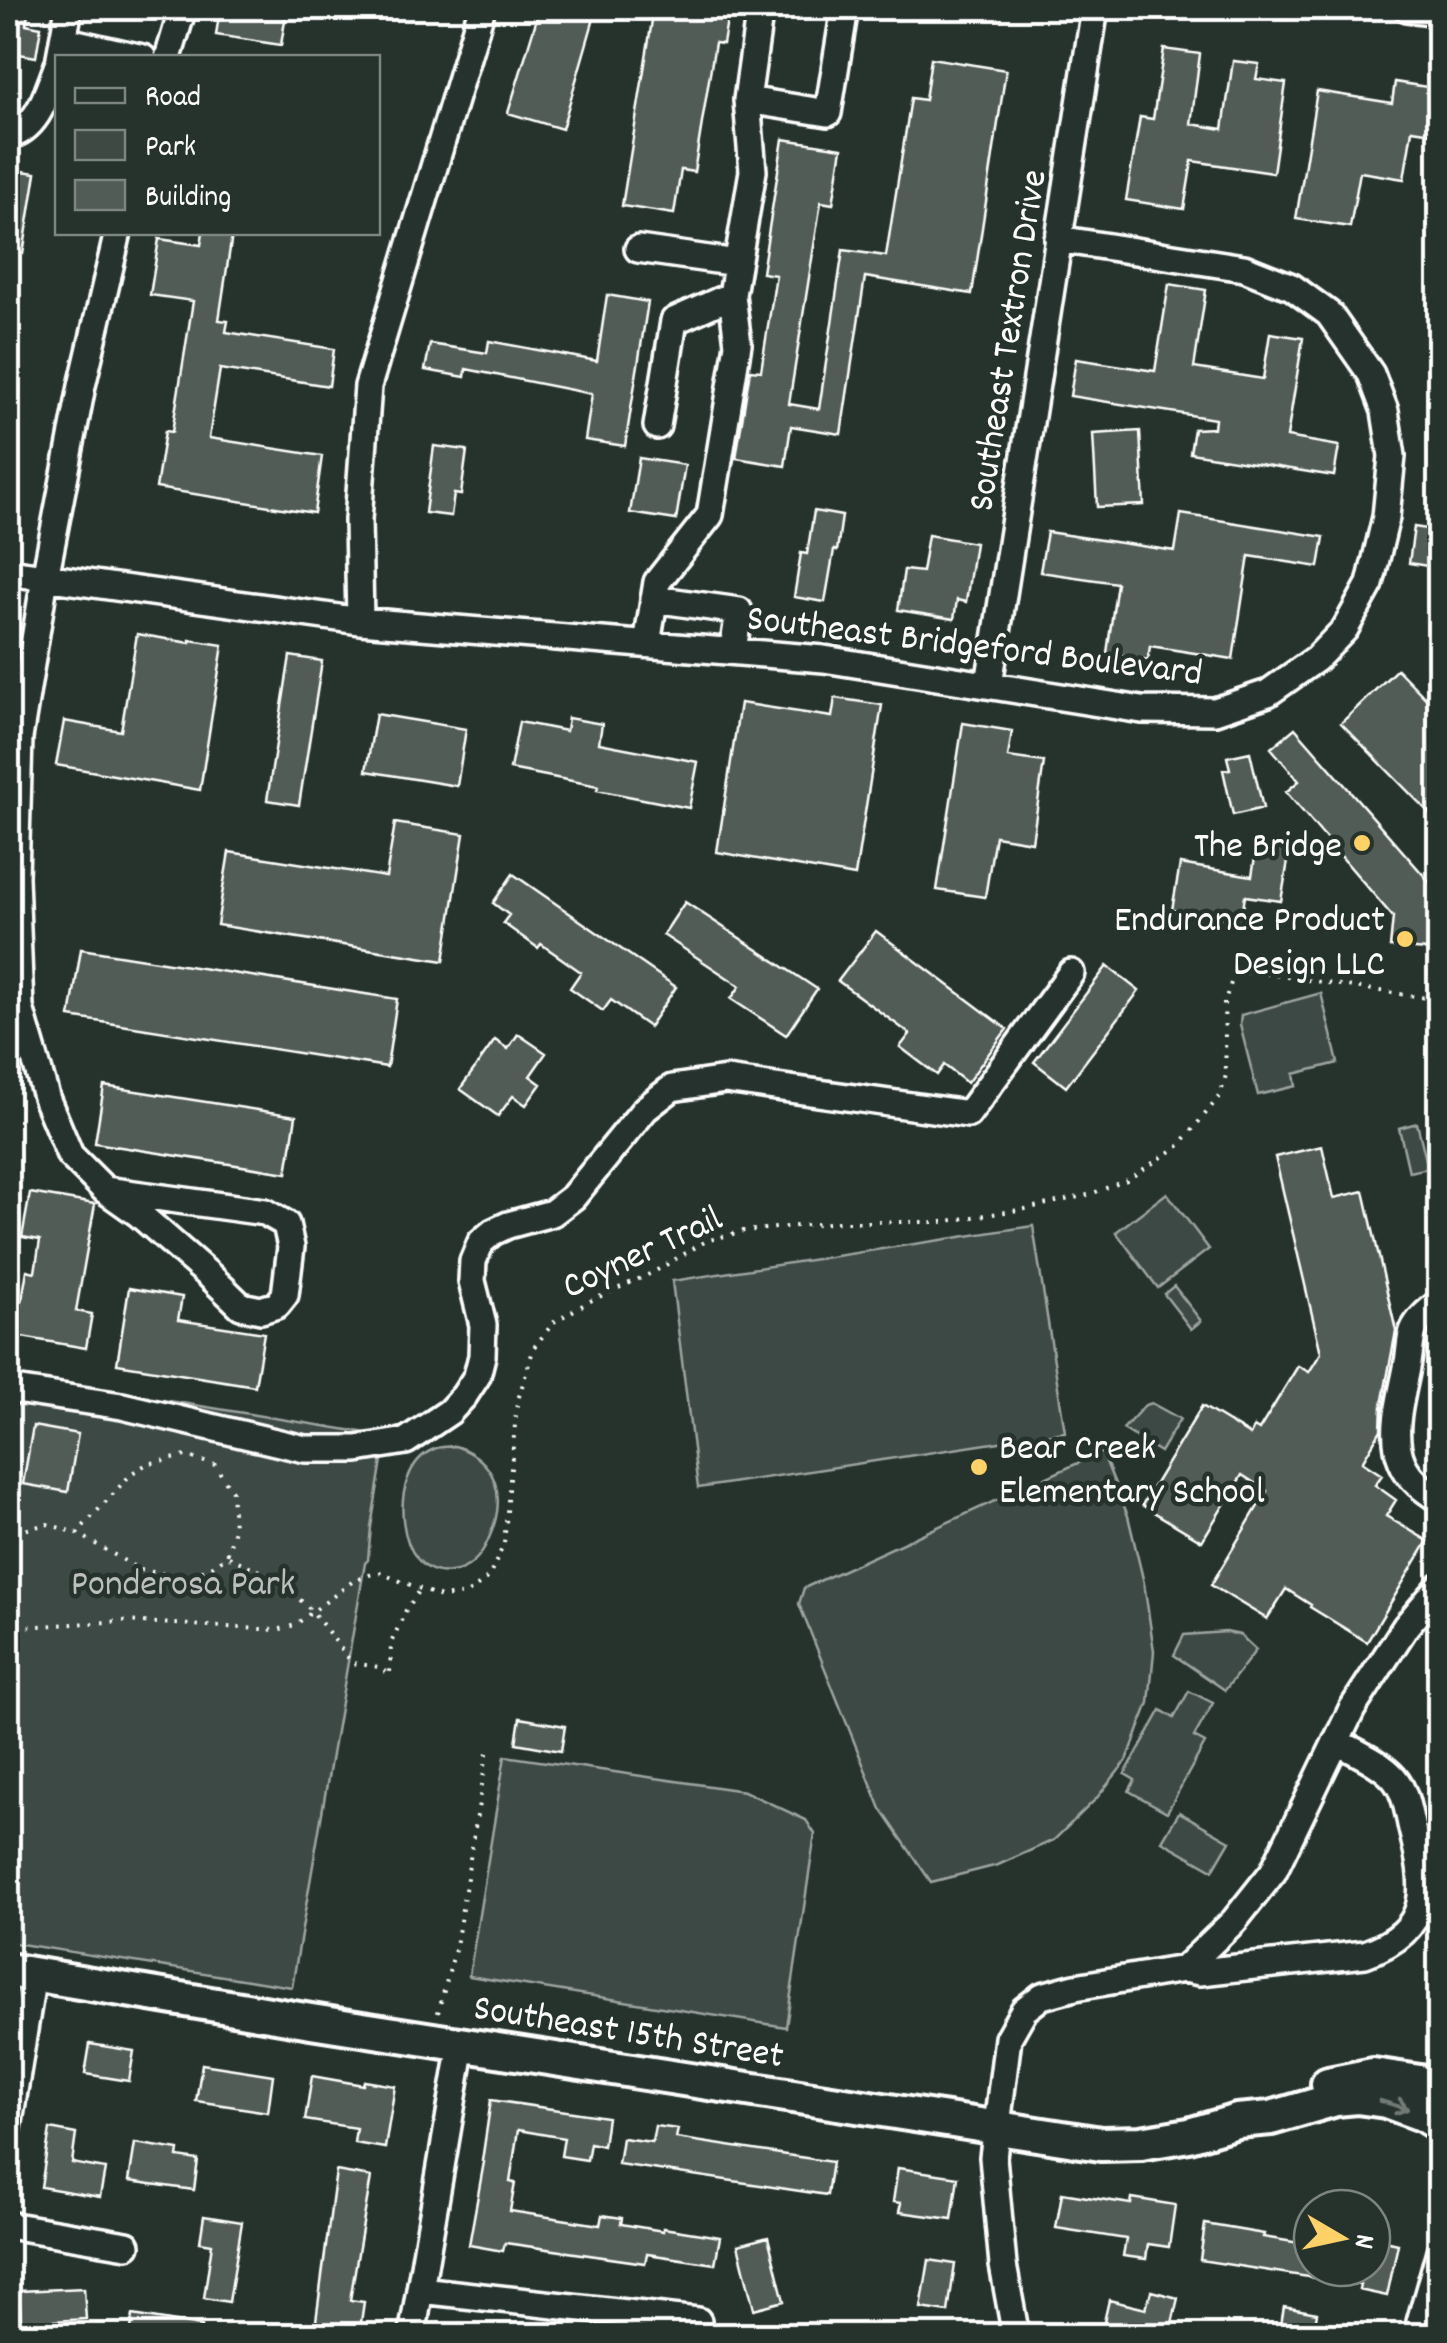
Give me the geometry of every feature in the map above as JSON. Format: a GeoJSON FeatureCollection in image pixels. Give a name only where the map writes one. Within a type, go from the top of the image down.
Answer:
{"type":"FeatureCollection","features":[{"type":"Feature","properties":{"kind":"main road","name":"Southeast 15th Street"},"geometry":{"type":"LineString","coordinates":[[20,1973],[1101,2144],[1190,2136],[1336,2098],[1386,2100],[1440,2125]]}},
{"type":"Feature","properties":{"kind":"main road","name":"Southeast 15th Street"},"geometry":{"type":"LineString","coordinates":[[1237,2122],[1267,2104],[1335,2082],[1373,2075],[1440,2085]]}},
{"type":"Feature","properties":{"kind":"street"},"geometry":{"type":"LineString","coordinates":[[60,54],[69,8]]}},
{"type":"Feature","properties":{"kind":"street"},"geometry":{"type":"LineString","coordinates":[[169,55],[183,8]]}},
{"type":"Feature","properties":{"kind":"street"},"geometry":{"type":"LineString","coordinates":[[360,621],[358,520],[368,386],[482,8]]}},
{"type":"Feature","properties":{"kind":"street"},"geometry":{"type":"LineString","coordinates":[[647,644],[657,582],[710,515],[738,344],[732,295],[753,170],[747,100],[760,8]]}},
{"type":"Feature","properties":{"kind":"street"},"geometry":{"type":"LineString","coordinates":[[747,100],[828,113],[845,8]]}},
{"type":"Feature","properties":{"kind":"street","name":"Southeast Textron Drive"},"geometry":{"type":"LineString","coordinates":[[989,684],[1096,8]]}},
{"type":"Feature","properties":{"kind":"street"},"geometry":{"type":"LineString","coordinates":[[8,136],[19,134],[38,114],[55,68]]}},
{"type":"Feature","properties":{"kind":"street"},"geometry":{"type":"LineString","coordinates":[[106,1190],[265,1212],[286,1224],[292,1248],[285,1294],[277,1305],[262,1310],[240,1306],[210,1276],[106,1190],[70,1155],[47,1100],[20,1008],[15,876],[19,738],[82,386],[117,235]]}},
{"type":"Feature","properties":{"kind":"street","name":"Southeast Bridgeford Boulevard"},"geometry":{"type":"LineString","coordinates":[[8,572],[360,621],[824,658],[1142,710],[1216,711],[1268,693],[1316,659],[1346,630],[1370,584],[1386,516],[1392,456],[1385,412],[1371,374],[1329,314],[1292,288],[1244,268],[1058,239]]}},
{"type":"Feature","properties":{"kind":"street"},"geometry":{"type":"LineString","coordinates":[[638,250],[738,264]]}},
{"type":"Feature","properties":{"kind":"street"},"geometry":{"type":"LineString","coordinates":[[657,426],[674,321],[732,295]]}},
{"type":"Feature","properties":{"kind":"street"},"geometry":{"type":"LineString","coordinates":[[654,599],[739,610],[733,651]]}},
{"type":"Feature","properties":{"kind":"street"},"geometry":{"type":"LineString","coordinates":[[8,1389],[122,1406],[305,1449],[357,1450],[406,1442],[449,1412],[477,1376],[483,1326],[472,1281],[481,1242],[493,1232],[552,1212],[573,1197],[645,1109],[672,1088],[726,1080],[968,1114],[1072,973]]}},
{"type":"Feature","properties":{"kind":"street"},"geometry":{"type":"LineString","coordinates":[[8,1044],[20,1008]]}},
{"type":"Feature","properties":{"kind":"street"},"geometry":{"type":"LineString","coordinates":[[1440,1302],[1414,1330],[1396,1427],[1397,1445],[1411,1478],[1440,1500]]}},
{"type":"Feature","properties":{"kind":"street"},"geometry":{"type":"LineString","coordinates":[[1184,1969],[1234,1922],[1273,1872],[1352,1709],[1406,1626],[1440,1586]]}},
{"type":"Feature","properties":{"kind":"street"},"geometry":{"type":"LineString","coordinates":[[1016,2336],[1002,2265],[992,2157],[1008,2038],[1024,2010],[1042,1996],[1184,1969],[1200,1972],[1365,1954],[1386,1947],[1404,1933],[1417,1914],[1423,1892],[1422,1870],[1400,1786],[1382,1767],[1336,1741]]}},
{"type":"Feature","properties":{"kind":"street"},"geometry":{"type":"LineString","coordinates":[[8,2128],[20,1973]]}},
{"type":"Feature","properties":{"kind":"street"},"geometry":{"type":"LineString","coordinates":[[412,2336],[462,2044]]}},
{"type":"Feature","properties":{"kind":"street"},"geometry":{"type":"LineString","coordinates":[[8,2226],[128,2245]]}},
{"type":"Feature","properties":{"kind":"street"},"geometry":{"type":"LineString","coordinates":[[1420,2336],[1420,2322],[1440,2251]]}},
{"type":"Feature","properties":{"kind":"street"},"geometry":{"type":"LineString","coordinates":[[420,2290],[698,2321]]}},
{"type":"Feature","properties":{"kind":"street"},"geometry":{"type":"LineString","coordinates":[[1432,2336],[1440,2321]]}},
{"type":"Feature","properties":{"kind":"path","name":"Coyner Trail"},"geometry":{"type":"LineString","coordinates":[[8,1630],[124,1621],[277,1630],[295,1625],[352,1582],[380,1573],[441,1597],[467,1594],[489,1577],[504,1544],[517,1403],[534,1347],[554,1322],[706,1241],[744,1231],[840,1222],[941,1222],[1088,1195],[1127,1180],[1179,1146],[1220,1096],[1226,1075],[1224,1002],[1239,974],[1254,972],[1440,1000]]}},
{"type":"Feature","properties":{"kind":"path"},"geometry":{"type":"LineString","coordinates":[[8,1539],[47,1524],[77,1534],[140,1570],[184,1577],[228,1556],[234,1529],[232,1490],[216,1465],[186,1456],[146,1464],[132,1473],[77,1534]]}},
{"type":"Feature","properties":{"kind":"path"},"geometry":{"type":"LineString","coordinates":[[228,1556],[278,1579],[312,1611],[352,1663],[378,1667],[390,1675],[391,1642],[420,1590]]}},
{"type":"Feature","properties":{"kind":"path"},"geometry":{"type":"LineString","coordinates":[[438,2014],[456,1946],[488,1748]]}},
{"type":"Feature","properties":{"kind":"green space"},"geometry":{"type":"Polygon","coordinates":[[[1321,993],[1338,1063],[1294,1074],[1296,1086],[1258,1095],[1240,1025],[1241,1015],[1321,993]]]}},
{"type":"Feature","properties":{"kind":"green space"},"geometry":{"type":"Polygon","coordinates":[[[1417,1123],[1428,1168],[1409,1172],[1399,1128],[1417,1123]]]}},
{"type":"Feature","properties":{"kind":"green space"},"geometry":{"type":"Polygon","coordinates":[[[1167,1193],[1209,1249],[1158,1288],[1116,1232],[1167,1193]]]}},
{"type":"Feature","properties":{"kind":"green space"},"geometry":{"type":"Polygon","coordinates":[[[1033,1226],[1065,1432],[698,1488],[672,1281],[1033,1226]]]}},
{"type":"Feature","properties":{"kind":"green space"},"geometry":{"type":"Polygon","coordinates":[[[1174,1286],[1201,1321],[1191,1329],[1164,1294],[1174,1286]]]}},
{"type":"Feature","properties":{"kind":"green space","name":"Ponderosa Park"},"geometry":{"type":"Polygon","coordinates":[[[8,1375],[386,1436],[368,1560],[292,1987],[8,1942],[8,1375]]]}},
{"type":"Feature","properties":{"kind":"green space"},"geometry":{"type":"Polygon","coordinates":[[[1151,1403],[1180,1419],[1160,1452],[1123,1429],[1151,1403]]]}},
{"type":"Feature","properties":{"kind":"green space"},"geometry":{"type":"Polygon","coordinates":[[[455,1446],[470,1452],[489,1471],[495,1482],[497,1509],[489,1538],[474,1561],[458,1571],[432,1570],[418,1560],[408,1543],[403,1500],[417,1461],[435,1449],[455,1446]]]}},
{"type":"Feature","properties":{"kind":"green space"},"geometry":{"type":"Polygon","coordinates":[[[1102,1452],[1128,1516],[1144,1583],[1154,1651],[1149,1703],[1127,1760],[1096,1799],[1054,1840],[998,1865],[931,1882],[881,1809],[799,1604],[804,1588],[1102,1452]]]}},
{"type":"Feature","properties":{"kind":"green space"},"geometry":{"type":"Polygon","coordinates":[[[1184,1635],[1240,1635],[1256,1650],[1225,1690],[1174,1655],[1184,1635]]]}},
{"type":"Feature","properties":{"kind":"green space"},"geometry":{"type":"Polygon","coordinates":[[[1189,1691],[1213,1703],[1194,1737],[1205,1743],[1167,1812],[1129,1791],[1135,1780],[1125,1774],[1161,1710],[1174,1718],[1189,1691]]]}},
{"type":"Feature","properties":{"kind":"green space"},"geometry":{"type":"Polygon","coordinates":[[[505,1756],[744,1791],[806,1820],[815,1834],[786,2027],[469,1976],[505,1756]]]}},
{"type":"Feature","properties":{"kind":"green space"},"geometry":{"type":"Polygon","coordinates":[[[1179,1812],[1230,1841],[1213,1870],[1162,1841],[1179,1812]]]}},
{"type":"Feature","properties":{"kind":"building"},"geometry":{"type":"Polygon","coordinates":[[[8,8],[29,8],[26,24],[41,27],[36,57],[8,52],[8,8]]]}},
{"type":"Feature","properties":{"kind":"building"},"geometry":{"type":"Polygon","coordinates":[[[220,8],[287,8],[281,45],[216,35],[220,8]]]}},
{"type":"Feature","properties":{"kind":"building"},"geometry":{"type":"Polygon","coordinates":[[[540,8],[597,8],[562,129],[508,113],[540,8]]]}},
{"type":"Feature","properties":{"kind":"building"},"geometry":{"type":"Polygon","coordinates":[[[654,8],[729,9],[723,44],[715,43],[694,172],[681,170],[674,214],[622,206],[654,8]]]}},
{"type":"Feature","properties":{"kind":"building"},"geometry":{"type":"Polygon","coordinates":[[[1164,49],[1200,54],[1191,124],[1223,129],[1233,61],[1259,64],[1256,79],[1286,83],[1273,173],[1192,161],[1184,209],[1126,200],[1140,117],[1153,119],[1164,49]]]}},
{"type":"Feature","properties":{"kind":"building"},"geometry":{"type":"Polygon","coordinates":[[[931,58],[1006,70],[972,294],[865,277],[841,434],[791,426],[785,466],[736,458],[750,370],[761,371],[776,275],[762,273],[783,139],[842,148],[833,204],[821,202],[789,404],[819,409],[843,250],[886,256],[911,98],[925,100],[931,58]]]}},
{"type":"Feature","properties":{"kind":"building"},"geometry":{"type":"Polygon","coordinates":[[[1395,82],[1440,89],[1433,133],[1412,130],[1404,179],[1360,172],[1350,227],[1296,219],[1317,91],[1392,103],[1395,82]]]}},
{"type":"Feature","properties":{"kind":"building"},"geometry":{"type":"Polygon","coordinates":[[[8,169],[36,173],[23,254],[8,251],[8,169]]]}},
{"type":"Feature","properties":{"kind":"building"},"geometry":{"type":"Polygon","coordinates":[[[203,235],[232,235],[219,320],[228,321],[226,332],[334,349],[329,386],[220,369],[209,438],[322,456],[314,513],[156,488],[165,431],[172,432],[193,301],[150,295],[159,239],[201,245],[203,235]]]}},
{"type":"Feature","properties":{"kind":"building"},"geometry":{"type":"Polygon","coordinates":[[[1169,284],[1206,290],[1194,368],[1263,379],[1270,333],[1303,338],[1287,437],[1339,446],[1334,476],[1190,453],[1194,429],[1214,428],[1215,419],[1070,396],[1076,359],[1155,371],[1169,284]]]}},
{"type":"Feature","properties":{"kind":"building"},"geometry":{"type":"Polygon","coordinates":[[[607,295],[648,302],[625,446],[585,440],[592,394],[466,369],[465,377],[425,370],[430,344],[487,353],[489,341],[597,361],[607,295]]]}},
{"type":"Feature","properties":{"kind":"building"},"geometry":{"type":"Polygon","coordinates":[[[1140,431],[1144,505],[1097,507],[1093,434],[1140,431]]]}},
{"type":"Feature","properties":{"kind":"building"},"geometry":{"type":"Polygon","coordinates":[[[434,446],[467,450],[461,495],[454,494],[451,516],[425,513],[434,446]]]}},
{"type":"Feature","properties":{"kind":"building"},"geometry":{"type":"Polygon","coordinates":[[[639,458],[685,465],[676,520],[630,513],[639,458]]]}},
{"type":"Feature","properties":{"kind":"building"},"geometry":{"type":"Polygon","coordinates":[[[814,511],[842,516],[825,602],[794,597],[801,553],[807,554],[814,511]]]}},
{"type":"Feature","properties":{"kind":"building"},"geometry":{"type":"Polygon","coordinates":[[[1181,514],[1324,537],[1319,567],[1249,556],[1233,659],[1150,646],[1148,660],[1107,653],[1117,583],[1040,572],[1047,532],[1175,551],[1181,514]]]}},
{"type":"Feature","properties":{"kind":"building"},"geometry":{"type":"Polygon","coordinates":[[[1414,527],[1440,531],[1440,568],[1409,563],[1414,527]]]}},
{"type":"Feature","properties":{"kind":"building"},"geometry":{"type":"Polygon","coordinates":[[[928,535],[975,543],[966,602],[957,600],[954,619],[898,610],[904,570],[922,572],[928,535]]]}},
{"type":"Feature","properties":{"kind":"building"},"geometry":{"type":"Polygon","coordinates":[[[137,634],[223,645],[200,790],[56,765],[64,721],[121,731],[137,634]]]}},
{"type":"Feature","properties":{"kind":"building"},"geometry":{"type":"Polygon","coordinates":[[[290,656],[322,661],[299,805],[267,800],[290,656]]]}},
{"type":"Feature","properties":{"kind":"building"},"geometry":{"type":"Polygon","coordinates":[[[1397,669],[1440,713],[1440,824],[1341,723],[1397,669]]]}},
{"type":"Feature","properties":{"kind":"building"},"geometry":{"type":"Polygon","coordinates":[[[835,698],[882,705],[855,876],[717,852],[740,703],[832,717],[835,698]]]}},
{"type":"Feature","properties":{"kind":"building"},"geometry":{"type":"Polygon","coordinates":[[[376,714],[466,729],[457,786],[366,771],[376,714]]]}},
{"type":"Feature","properties":{"kind":"building"},"geometry":{"type":"Polygon","coordinates":[[[568,718],[602,724],[599,743],[698,762],[689,808],[510,769],[519,722],[566,731],[568,718]]]}},
{"type":"Feature","properties":{"kind":"building"},"geometry":{"type":"Polygon","coordinates":[[[963,723],[1012,731],[1008,757],[1044,762],[1032,842],[995,836],[985,897],[937,890],[963,723]]]}},
{"type":"Feature","properties":{"kind":"building","name":"The Bridge"},"geometry":{"type":"Polygon","coordinates":[[[1295,728],[1440,894],[1440,951],[1390,947],[1393,917],[1286,792],[1299,781],[1271,748],[1295,728]]]}},
{"type":"Feature","properties":{"kind":"building"},"geometry":{"type":"Polygon","coordinates":[[[1250,752],[1263,808],[1233,815],[1223,770],[1230,769],[1227,757],[1250,752]]]}},
{"type":"Feature","properties":{"kind":"building"},"geometry":{"type":"Polygon","coordinates":[[[395,823],[464,834],[444,961],[217,925],[229,852],[386,877],[395,823]]]}},
{"type":"Feature","properties":{"kind":"building"},"geometry":{"type":"Polygon","coordinates":[[[1257,844],[1290,850],[1281,901],[1245,896],[1241,921],[1172,910],[1180,864],[1252,876],[1257,844]]]}},
{"type":"Feature","properties":{"kind":"building"},"geometry":{"type":"Polygon","coordinates":[[[513,874],[676,987],[649,1027],[611,1000],[603,1011],[570,988],[581,972],[503,923],[509,915],[493,903],[513,874]]]}},
{"type":"Feature","properties":{"kind":"building"},"geometry":{"type":"Polygon","coordinates":[[[685,902],[817,989],[786,1035],[731,999],[740,986],[663,935],[685,902]]]}},
{"type":"Feature","properties":{"kind":"building"},"geometry":{"type":"Polygon","coordinates":[[[876,931],[1007,1029],[967,1083],[944,1065],[937,1075],[900,1047],[910,1034],[838,981],[876,931]]]}},
{"type":"Feature","properties":{"kind":"building"},"geometry":{"type":"Polygon","coordinates":[[[81,949],[397,999],[387,1067],[70,1017],[81,949]]]}},
{"type":"Feature","properties":{"kind":"building"},"geometry":{"type":"Polygon","coordinates":[[[1107,966],[1139,991],[1066,1087],[1034,1062],[1107,966]]]}},
{"type":"Feature","properties":{"kind":"building"},"geometry":{"type":"Polygon","coordinates":[[[518,1034],[546,1053],[530,1076],[541,1084],[526,1105],[513,1096],[498,1116],[460,1089],[495,1040],[508,1049],[518,1034]]]}},
{"type":"Feature","properties":{"kind":"building"},"geometry":{"type":"Polygon","coordinates":[[[104,1086],[296,1116],[287,1173],[95,1143],[104,1086]]]}},
{"type":"Feature","properties":{"kind":"building"},"geometry":{"type":"Polygon","coordinates":[[[1322,1146],[1334,1198],[1364,1191],[1396,1331],[1381,1430],[1362,1462],[1382,1475],[1375,1485],[1396,1500],[1386,1516],[1428,1541],[1367,1642],[1286,1589],[1267,1619],[1211,1585],[1267,1491],[1242,1475],[1202,1541],[1142,1505],[1202,1406],[1250,1435],[1254,1427],[1259,1430],[1298,1366],[1309,1372],[1321,1353],[1275,1157],[1322,1146]]]}},
{"type":"Feature","properties":{"kind":"building"},"geometry":{"type":"Polygon","coordinates":[[[30,1193],[95,1204],[76,1311],[92,1314],[86,1348],[16,1336],[27,1270],[35,1272],[40,1240],[22,1237],[30,1193]]]}},
{"type":"Feature","properties":{"kind":"building"},"geometry":{"type":"Polygon","coordinates":[[[129,1288],[182,1297],[178,1320],[264,1333],[255,1386],[117,1364],[129,1288]]]}},
{"type":"Feature","properties":{"kind":"building"},"geometry":{"type":"Polygon","coordinates":[[[33,1426],[78,1434],[68,1492],[23,1484],[33,1426]]]}},
{"type":"Feature","properties":{"kind":"building"},"geometry":{"type":"Polygon","coordinates":[[[520,1718],[565,1726],[561,1751],[516,1743],[520,1718]]]}},
{"type":"Feature","properties":{"kind":"building"},"geometry":{"type":"Polygon","coordinates":[[[90,2044],[134,2051],[129,2081],[85,2074],[90,2044]]]}},
{"type":"Feature","properties":{"kind":"building"},"geometry":{"type":"Polygon","coordinates":[[[202,2064],[273,2075],[268,2112],[196,2101],[202,2064]]]}},
{"type":"Feature","properties":{"kind":"building"},"geometry":{"type":"Polygon","coordinates":[[[312,2076],[395,2086],[385,2148],[354,2143],[356,2128],[305,2120],[312,2076]]]}},
{"type":"Feature","properties":{"kind":"building"},"geometry":{"type":"Polygon","coordinates":[[[491,2100],[607,2117],[603,2146],[590,2143],[587,2160],[561,2156],[564,2138],[518,2130],[510,2211],[600,2225],[602,2215],[622,2218],[621,2224],[720,2237],[715,2264],[647,2254],[645,2263],[505,2243],[503,2251],[469,2245],[491,2100]]]}},
{"type":"Feature","properties":{"kind":"building"},"geometry":{"type":"Polygon","coordinates":[[[655,2126],[678,2129],[676,2138],[832,2162],[827,2195],[618,2164],[622,2138],[652,2142],[655,2126]]]}},
{"type":"Feature","properties":{"kind":"building"},"geometry":{"type":"Polygon","coordinates":[[[50,2129],[76,2134],[72,2163],[105,2169],[100,2197],[41,2187],[50,2129]]]}},
{"type":"Feature","properties":{"kind":"building"},"geometry":{"type":"Polygon","coordinates":[[[135,2143],[179,2150],[178,2157],[198,2160],[194,2190],[129,2181],[135,2143]]]}},
{"type":"Feature","properties":{"kind":"building"},"geometry":{"type":"Polygon","coordinates":[[[898,2168],[958,2177],[952,2219],[899,2212],[901,2203],[893,2202],[898,2168]]]}},
{"type":"Feature","properties":{"kind":"building"},"geometry":{"type":"Polygon","coordinates":[[[336,2171],[371,2177],[350,2300],[364,2302],[359,2336],[314,2336],[336,2171]]]}},
{"type":"Feature","properties":{"kind":"building"},"geometry":{"type":"Polygon","coordinates":[[[1062,2193],[1131,2204],[1132,2198],[1175,2205],[1169,2247],[1148,2244],[1146,2259],[1123,2256],[1126,2239],[1056,2228],[1062,2193]]]}},
{"type":"Feature","properties":{"kind":"building"},"geometry":{"type":"Polygon","coordinates":[[[204,2216],[242,2222],[229,2302],[204,2298],[212,2244],[200,2242],[204,2216]]]}},
{"type":"Feature","properties":{"kind":"building"},"geometry":{"type":"Polygon","coordinates":[[[1205,2224],[1292,2242],[1292,2274],[1200,2260],[1205,2224]]]}},
{"type":"Feature","properties":{"kind":"building"},"geometry":{"type":"Polygon","coordinates":[[[768,2237],[784,2301],[754,2309],[738,2245],[768,2237]]]}},
{"type":"Feature","properties":{"kind":"building"},"geometry":{"type":"Polygon","coordinates":[[[1392,2243],[1398,2244],[1392,2272],[1392,2243]]]}},
{"type":"Feature","properties":{"kind":"building"},"geometry":{"type":"Polygon","coordinates":[[[929,2260],[955,2264],[948,2312],[921,2308],[929,2260]]]}},
{"type":"Feature","properties":{"kind":"building"},"geometry":{"type":"Polygon","coordinates":[[[84,2288],[86,2319],[21,2323],[19,2291],[84,2288]]]}},
{"type":"Feature","properties":{"kind":"building"},"geometry":{"type":"Polygon","coordinates":[[[1359,2288],[1389,2288],[1387,2296],[1359,2288]]]}},
{"type":"Feature","properties":{"kind":"building"},"geometry":{"type":"Polygon","coordinates":[[[1151,2291],[1178,2298],[1169,2336],[1142,2336],[1103,2326],[1109,2300],[1146,2309],[1151,2291]]]}},
{"type":"Feature","properties":{"kind":"building"},"geometry":{"type":"Polygon","coordinates":[[[1284,2307],[1317,2313],[1313,2336],[1279,2336],[1284,2307]]]}},
{"type":"Feature","properties":{"kind":"building"},"geometry":{"type":"Polygon","coordinates":[[[133,2315],[202,2326],[202,2336],[130,2336],[133,2315]]]}},
{"type":"Feature","properties":{"kind":"place","name":"The Bridge"},"geometry":{"type":"Point","coordinates":[1362,843]}},
{"type":"Feature","properties":{"kind":"place","name":"Endurance Product Design LLC"},"geometry":{"type":"Point","coordinates":[1405,939]}},
{"type":"Feature","properties":{"kind":"place","name":"Bear Creek Elementary School"},"geometry":{"type":"Point","coordinates":[979,1467]}}]}
